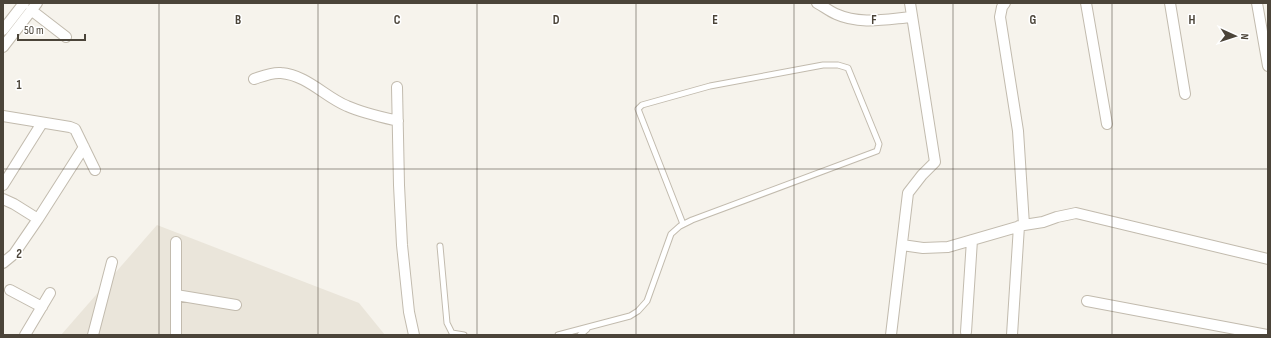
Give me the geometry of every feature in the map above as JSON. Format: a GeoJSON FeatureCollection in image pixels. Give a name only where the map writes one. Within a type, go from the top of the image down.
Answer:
{"type":"FeatureCollection","features":[{"type":"Feature","properties":{"kind":"street"},"geometry":{"type":"LineString","coordinates":[[817,3],[835,14],[853,20],[864,21],[912,17]]}},
{"type":"Feature","properties":{"kind":"street"},"geometry":{"type":"LineString","coordinates":[[891,335],[908,192],[935,162],[910,3]]}},
{"type":"Feature","properties":{"kind":"street"},"geometry":{"type":"LineString","coordinates":[[1005,3],[1002,7],[1000,17],[1018,131],[1021,226],[1012,335]]}},
{"type":"Feature","properties":{"kind":"street"},"geometry":{"type":"LineString","coordinates":[[1086,3],[1107,124]]}},
{"type":"Feature","properties":{"kind":"street"},"geometry":{"type":"LineString","coordinates":[[1170,3],[1185,94]]}},
{"type":"Feature","properties":{"kind":"street"},"geometry":{"type":"LineString","coordinates":[[1257,3],[1264,20],[1268,66]]}},
{"type":"Feature","properties":{"kind":"street"},"geometry":{"type":"LineString","coordinates":[[3,30],[25,5]]}},
{"type":"Feature","properties":{"kind":"street"},"geometry":{"type":"LineString","coordinates":[[25,5],[66,37]]}},
{"type":"Feature","properties":{"kind":"street"},"geometry":{"type":"LineString","coordinates":[[3,46],[25,5]]}},
{"type":"Feature","properties":{"kind":"street"},"geometry":{"type":"LineString","coordinates":[[254,79],[280,73],[291,75],[307,81],[348,107],[398,121]]}},
{"type":"Feature","properties":{"kind":"street"},"geometry":{"type":"LineString","coordinates":[[397,87],[402,245],[409,312],[414,335]]}},
{"type":"Feature","properties":{"kind":"street"},"geometry":{"type":"LineString","coordinates":[[3,116],[75,129],[95,170]]}},
{"type":"Feature","properties":{"kind":"street"},"geometry":{"type":"LineString","coordinates":[[3,185],[42,123]]}},
{"type":"Feature","properties":{"kind":"street"},"geometry":{"type":"LineString","coordinates":[[5,258],[38,219],[84,147]]}},
{"type":"Feature","properties":{"kind":"street"},"geometry":{"type":"LineString","coordinates":[[3,199],[38,219]]}},
{"type":"Feature","properties":{"kind":"street"},"geometry":{"type":"LineString","coordinates":[[902,245],[923,248],[948,247],[1021,226],[1076,213],[1268,259]]}},
{"type":"Feature","properties":{"kind":"street"},"geometry":{"type":"LineString","coordinates":[[966,332],[972,240]]}},
{"type":"Feature","properties":{"kind":"street"},"geometry":{"type":"LineString","coordinates":[[176,242],[176,335]]}},
{"type":"Feature","properties":{"kind":"street"},"geometry":{"type":"LineString","coordinates":[[93,335],[112,262]]}},
{"type":"Feature","properties":{"kind":"street"},"geometry":{"type":"LineString","coordinates":[[10,290],[42,307]]}},
{"type":"Feature","properties":{"kind":"street"},"geometry":{"type":"LineString","coordinates":[[25,335],[50,293]]}},
{"type":"Feature","properties":{"kind":"street"},"geometry":{"type":"LineString","coordinates":[[176,295],[236,305]]}},
{"type":"Feature","properties":{"kind":"street"},"geometry":{"type":"LineString","coordinates":[[1087,301],[1266,335]]}},
{"type":"Feature","properties":{"kind":"lane"},"geometry":{"type":"LineString","coordinates":[[558,335],[630,316],[638,311],[647,301],[670,234],[683,224],[877,151],[879,144],[848,68],[838,65],[823,64],[710,86],[642,105],[638,109],[683,224]]}},
{"type":"Feature","properties":{"kind":"lane"},"geometry":{"type":"LineString","coordinates":[[440,246],[448,324],[452,333],[464,335]]}},
{"type":"Feature","properties":{"kind":"lane"},"geometry":{"type":"LineString","coordinates":[[580,335],[589,327]]}},
{"type":"Feature","properties":{"kind":"shaded area"},"geometry":{"type":"Polygon","coordinates":[[[157,225],[359,303],[385,335],[61,335],[157,225]]]}}]}
